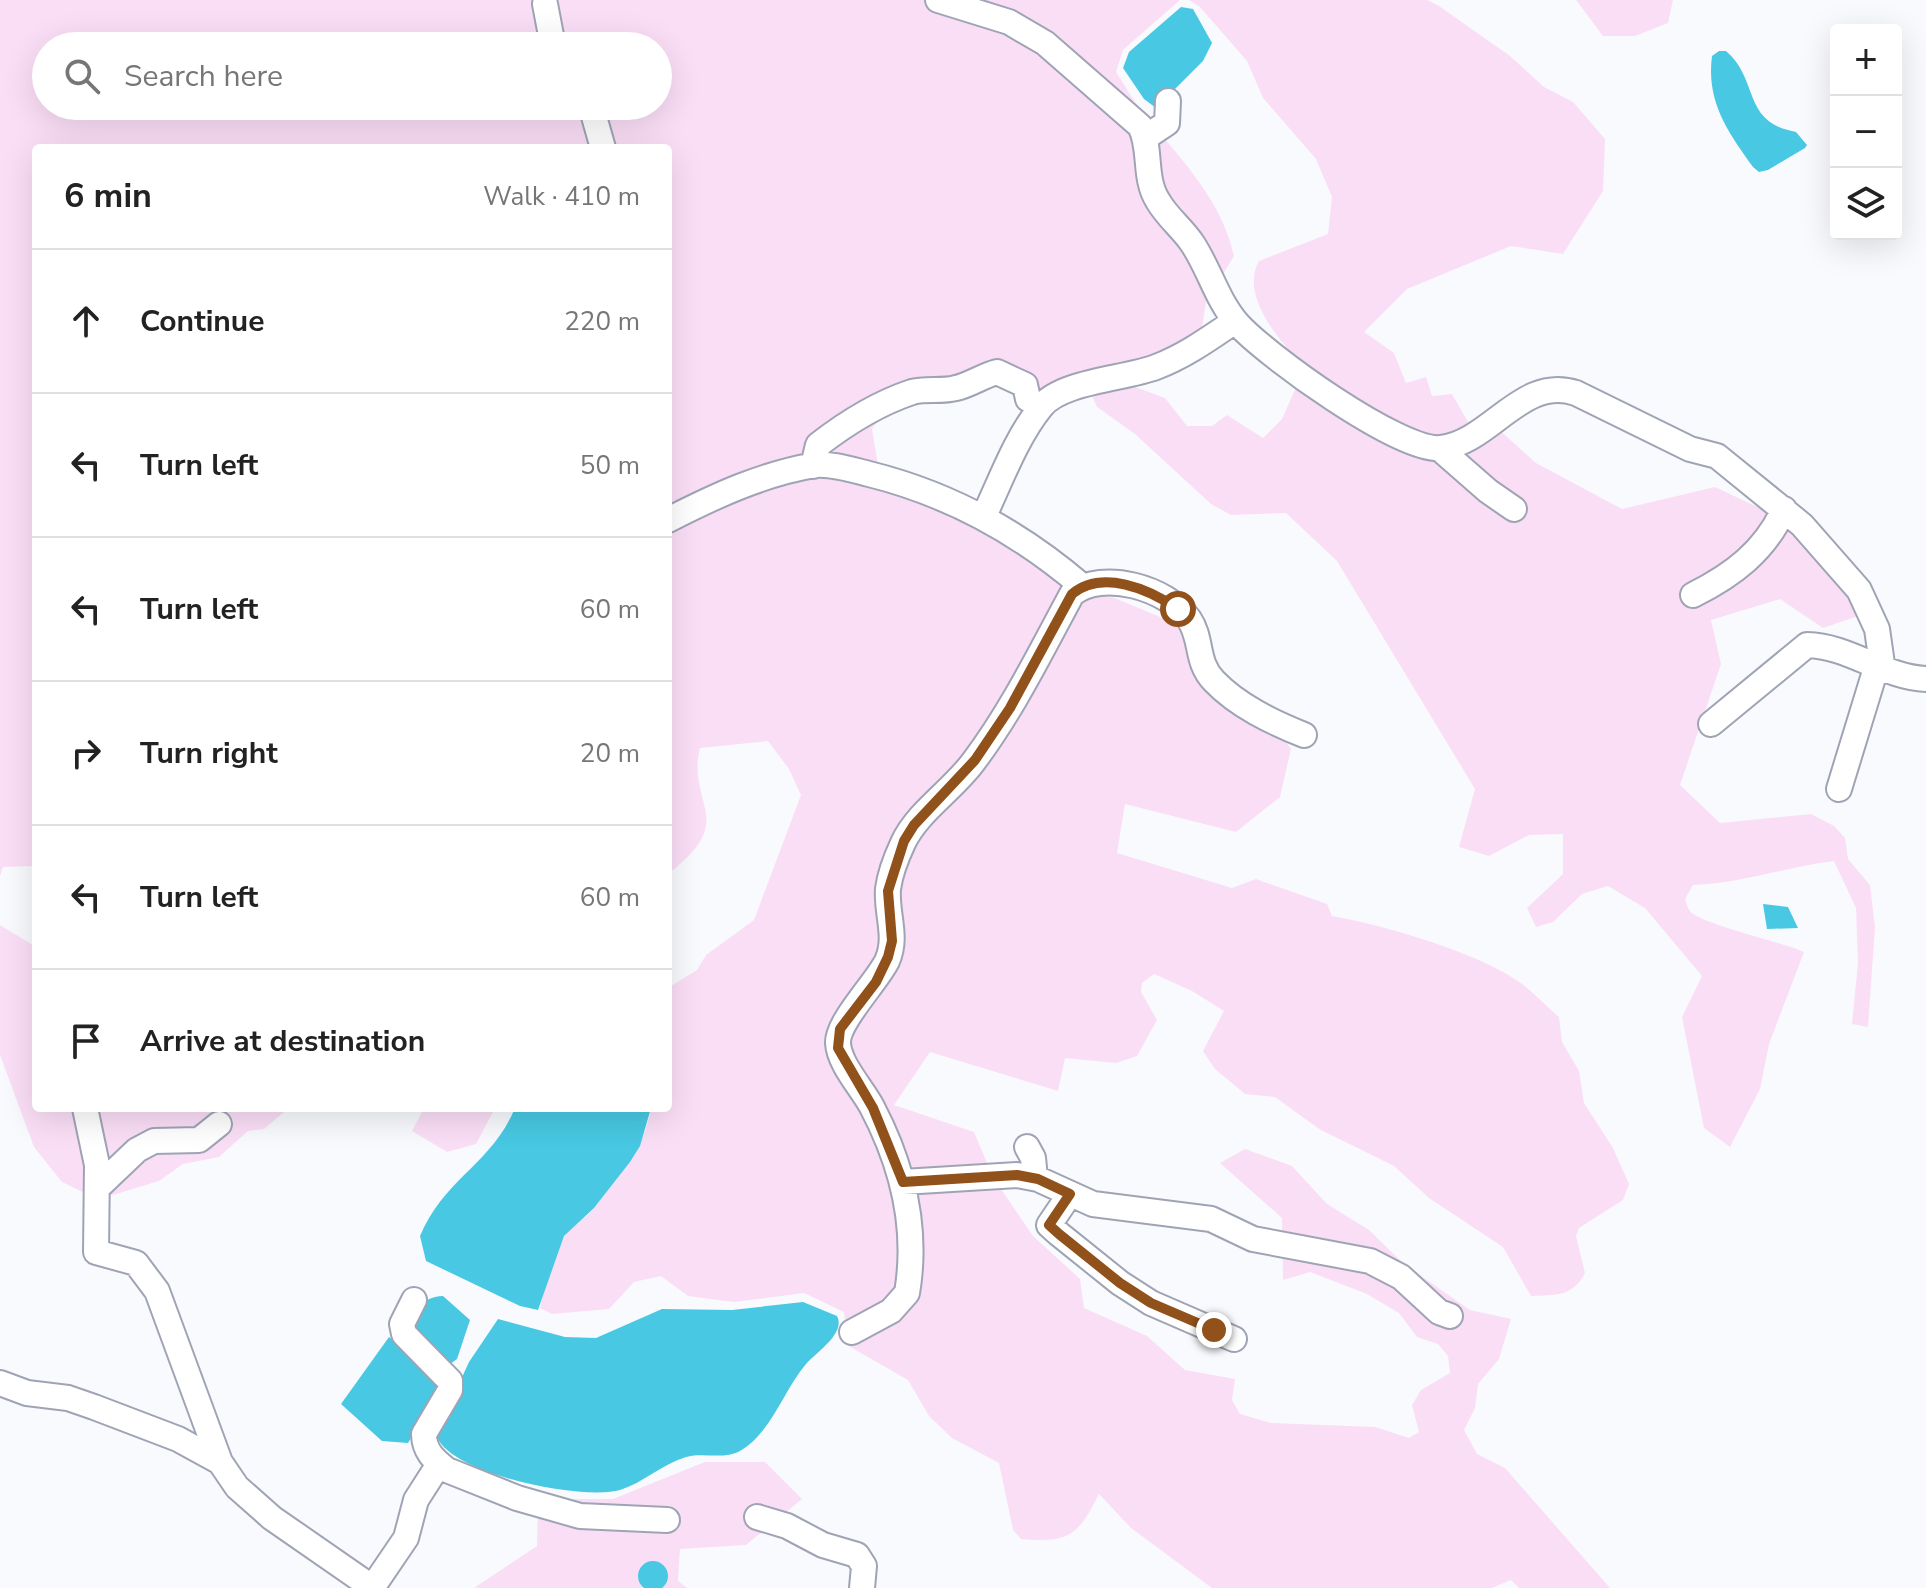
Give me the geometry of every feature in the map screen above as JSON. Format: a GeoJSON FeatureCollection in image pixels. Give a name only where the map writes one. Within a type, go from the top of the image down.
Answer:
{"type":"FeatureCollection","features":[{"type":"Feature","properties":{"kind":"street"},"geometry":{"type":"LineString","coordinates":[[938,0],[1009,22],[1045,43],[1126,112],[1146,137],[1151,186],[1157,200],[1192,242],[1235,321],[1302,378],[1377,426],[1430,448],[1440,449],[1465,439],[1538,393],[1567,390],[1690,449],[1717,456],[1784,509],[1840,564],[1859,590],[1877,629],[1880,670],[1839,789]]}},
{"type":"Feature","properties":{"kind":"street"},"geometry":{"type":"LineString","coordinates":[[543,1],[550,32]]}},
{"type":"Feature","properties":{"kind":"street"},"geometry":{"type":"LineString","coordinates":[[1146,137],[1167,123],[1168,101]]}},
{"type":"Feature","properties":{"kind":"street"},"geometry":{"type":"LineString","coordinates":[[595,120],[602,144]]}},
{"type":"Feature","properties":{"kind":"street"},"geometry":{"type":"LineString","coordinates":[[984,516],[1041,407],[1060,394],[1081,386],[1139,372],[1176,358],[1235,321]]}},
{"type":"Feature","properties":{"kind":"street"},"geometry":{"type":"LineString","coordinates":[[813,466],[818,445],[839,429],[915,390],[934,392],[960,388],[978,377],[997,372],[1025,385],[1028,399],[1041,407]]}},
{"type":"Feature","properties":{"kind":"street"},"geometry":{"type":"LineString","coordinates":[[1440,449],[1514,509]]}},
{"type":"Feature","properties":{"kind":"street"},"geometry":{"type":"LineString","coordinates":[[672,518],[757,479],[813,466],[845,468],[887,478],[984,516],[1082,586]]}},
{"type":"Feature","properties":{"kind":"street"},"geometry":{"type":"LineString","coordinates":[[1693,595],[1721,581],[1753,555],[1775,529],[1784,509]]}},
{"type":"Feature","properties":{"kind":"street"},"geometry":{"type":"LineString","coordinates":[[852,1332],[891,1311],[907,1293],[910,1231],[903,1182],[873,1108],[838,1048],[840,1029],[876,982],[888,957],[892,941],[888,891],[904,841],[914,825],[975,760],[1010,708],[1072,594],[1082,586],[1100,582],[1160,596],[1187,617],[1195,631],[1202,667],[1216,683],[1239,703],[1304,735]]}},
{"type":"Feature","properties":{"kind":"street"},"geometry":{"type":"LineString","coordinates":[[1711,724],[1807,645],[1832,646],[1880,670],[1926,679]]}},
{"type":"Feature","properties":{"kind":"street"},"geometry":{"type":"LineString","coordinates":[[86,1112],[97,1165],[96,1252],[136,1263],[157,1291],[220,1462],[237,1487],[272,1518],[373,1588],[406,1538],[416,1500],[439,1464]]}},
{"type":"Feature","properties":{"kind":"street"},"geometry":{"type":"LineString","coordinates":[[97,1188],[137,1150],[167,1138],[199,1140],[219,1124]]}},
{"type":"Feature","properties":{"kind":"street"},"geometry":{"type":"LineString","coordinates":[[1027,1147],[1033,1158],[1035,1178]]}},
{"type":"Feature","properties":{"kind":"street"},"geometry":{"type":"LineString","coordinates":[[903,1182],[997,1174],[1035,1178],[1093,1204],[1211,1219],[1253,1239],[1370,1261],[1401,1277],[1439,1312],[1450,1316]]}},
{"type":"Feature","properties":{"kind":"street"},"geometry":{"type":"LineString","coordinates":[[1070,1194],[1049,1225],[1059,1234],[1120,1283],[1151,1303],[1234,1339]]}},
{"type":"Feature","properties":{"kind":"street"},"geometry":{"type":"LineString","coordinates":[[414,1300],[402,1324],[404,1334],[450,1381],[450,1390],[424,1434],[430,1455],[439,1464],[546,1508],[580,1516],[667,1520]]}},
{"type":"Feature","properties":{"kind":"street"},"geometry":{"type":"LineString","coordinates":[[0,1383],[27,1393],[68,1398],[94,1407],[178,1439],[220,1462]]}},
{"type":"Feature","properties":{"kind":"street"},"geometry":{"type":"LineString","coordinates":[[757,1517],[787,1526],[823,1545],[857,1555],[864,1566],[862,1588]]}},
{"type":"Feature","properties":{"kind":"shaded area"},"geometry":{"type":"Polygon","coordinates":[[[0,0],[1180,0],[1123,50],[1116,72],[1143,113],[1199,182],[1228,236],[1234,256],[1206,302],[1200,340],[1038,398],[1008,385],[938,399],[894,399],[872,429],[882,490],[976,523],[1069,579],[1177,624],[1220,674],[1263,711],[1291,749],[1280,797],[1236,832],[1125,804],[1117,853],[1232,888],[1256,879],[1327,904],[1332,916],[1404,933],[1457,951],[1522,984],[1559,1017],[1562,1042],[1579,1071],[1584,1103],[1613,1148],[1629,1184],[1623,1200],[1579,1228],[1576,1236],[1585,1273],[1575,1287],[1562,1293],[1531,1296],[1503,1247],[1429,1198],[1394,1166],[1319,1129],[1275,1097],[1245,1094],[1215,1069],[1203,1051],[1224,1011],[1192,991],[1154,974],[1142,983],[1141,992],[1157,1020],[1137,1056],[1116,1063],[1065,1058],[1058,1091],[930,1052],[894,1105],[974,1132],[993,1177],[1033,1236],[1080,1279],[1084,1308],[1147,1336],[1185,1370],[1235,1379],[1232,1400],[1240,1414],[1271,1423],[1375,1427],[1409,1438],[1419,1432],[1412,1405],[1421,1390],[1450,1373],[1448,1356],[1438,1344],[1417,1337],[1399,1313],[1367,1294],[1310,1272],[1283,1280],[1282,1218],[1220,1163],[1245,1149],[1292,1166],[1327,1204],[1369,1230],[1404,1264],[1470,1310],[1511,1319],[1499,1359],[1478,1384],[1475,1408],[1464,1430],[1477,1454],[1505,1468],[1610,1588],[1519,1588],[1511,1580],[1492,1588],[1212,1588],[1131,1528],[1099,1494],[1085,1519],[1070,1534],[1050,1540],[1021,1539],[1013,1530],[999,1463],[952,1438],[929,1416],[908,1380],[847,1345],[844,1312],[804,1293],[734,1302],[688,1296],[661,1276],[634,1282],[609,1309],[552,1314],[540,1308],[552,1263],[563,1238],[594,1208],[621,1173],[637,1149],[650,1112],[672,1112],[672,986],[697,970],[706,955],[754,920],[801,795],[789,769],[768,741],[700,748],[699,784],[706,825],[701,839],[672,870],[672,144],[32,144],[32,866],[3,867],[0,876],[0,0]]]}},
{"type":"Feature","properties":{"kind":"shaded area"},"geometry":{"type":"Polygon","coordinates":[[[1189,0],[1427,0],[1510,56],[1544,87],[1573,102],[1605,139],[1603,191],[1563,254],[1511,246],[1407,289],[1364,332],[1394,353],[1406,383],[1426,377],[1432,396],[1452,394],[1468,422],[1487,419],[1536,463],[1622,509],[1715,487],[1781,518],[1837,572],[1858,616],[1823,628],[1780,599],[1711,620],[1721,664],[1680,785],[1720,823],[1811,814],[1834,826],[1845,838],[1848,859],[1870,885],[1875,927],[1868,1027],[1852,1024],[1858,963],[1856,908],[1834,861],[1693,885],[1685,899],[1689,910],[1697,916],[1804,952],[1769,1044],[1760,1089],[1730,1147],[1704,1128],[1682,1017],[1702,976],[1645,908],[1608,886],[1582,894],[1553,922],[1536,927],[1527,908],[1563,874],[1563,834],[1529,835],[1489,856],[1459,847],[1475,789],[1337,561],[1286,513],[1231,515],[1211,504],[1135,434],[1097,407],[1092,396],[1130,385],[1165,398],[1187,426],[1212,426],[1227,415],[1263,438],[1282,419],[1305,367],[1275,332],[1258,304],[1254,275],[1259,261],[1328,234],[1332,197],[1316,159],[1263,98],[1247,61],[1200,7],[1189,0]]]}},
{"type":"Feature","properties":{"kind":"shaded area"},"geometry":{"type":"Polygon","coordinates":[[[1576,0],[1673,0],[1668,23],[1635,36],[1603,36],[1576,0]]]}},
{"type":"Feature","properties":{"kind":"shaded area"},"geometry":{"type":"Polygon","coordinates":[[[0,925],[32,945],[32,1112],[284,1112],[264,1129],[248,1131],[219,1157],[183,1164],[159,1181],[113,1195],[89,1195],[62,1182],[34,1147],[0,1055],[0,925]]]}},
{"type":"Feature","properties":{"kind":"shaded area"},"geometry":{"type":"Polygon","coordinates":[[[422,1112],[493,1112],[476,1144],[447,1152],[412,1131],[422,1112]]]}},
{"type":"Feature","properties":{"kind":"shaded area"},"geometry":{"type":"Polygon","coordinates":[[[705,1462],[765,1462],[802,1499],[746,1545],[680,1549],[678,1581],[687,1588],[474,1588],[537,1546],[538,1499],[613,1499],[705,1462]]]}},
{"type":"Feature","properties":{"kind":"water"},"geometry":{"type":"Polygon","coordinates":[[[1181,7],[1193,9],[1212,43],[1203,61],[1156,108],[1144,99],[1123,68],[1129,52],[1181,7]]]}},
{"type":"Feature","properties":{"kind":"water"},"geometry":{"type":"Polygon","coordinates":[[[1726,51],[1737,62],[1759,110],[1779,127],[1796,132],[1807,145],[1805,148],[1768,170],[1759,172],[1753,167],[1727,129],[1716,102],[1712,88],[1712,56],[1726,51]]]}},
{"type":"Feature","properties":{"kind":"water"},"geometry":{"type":"Polygon","coordinates":[[[1763,904],[1788,907],[1798,928],[1767,929],[1763,904]]]}},
{"type":"Feature","properties":{"kind":"water"},"geometry":{"type":"Polygon","coordinates":[[[513,1112],[650,1112],[640,1146],[630,1162],[594,1208],[564,1236],[538,1310],[520,1306],[426,1261],[420,1236],[442,1199],[494,1144],[513,1112]]]}},
{"type":"Feature","properties":{"kind":"water"},"geometry":{"type":"Polygon","coordinates":[[[443,1296],[470,1320],[457,1359],[450,1364],[413,1336],[419,1308],[428,1300],[443,1296]]]}},
{"type":"Feature","properties":{"kind":"water"},"geometry":{"type":"Polygon","coordinates":[[[803,1302],[837,1316],[838,1329],[806,1364],[761,1433],[734,1454],[686,1457],[620,1490],[577,1492],[489,1472],[445,1448],[436,1434],[469,1362],[498,1319],[565,1337],[596,1338],[662,1309],[732,1310],[803,1302]]]}},
{"type":"Feature","properties":{"kind":"water"},"geometry":{"type":"Polygon","coordinates":[[[389,1337],[444,1383],[408,1443],[382,1441],[341,1404],[389,1337]]]}},
{"type":"Feature","properties":{"kind":"water"},"geometry":{"type":"Polygon","coordinates":[[[653,1561],[666,1570],[666,1582],[659,1589],[647,1589],[638,1576],[643,1566],[653,1561]]]}},
{"type":"Feature","properties":{"kind":"route"},"geometry":{"type":"LineString","coordinates":[[1178,609],[1160,596],[1140,589],[1100,582],[1082,586],[1072,594],[1029,676],[975,760],[956,784],[914,825],[904,841],[892,870],[888,891],[892,941],[888,957],[876,982],[840,1029],[838,1048],[873,1108],[891,1146],[903,1182],[1017,1175],[1038,1179],[1070,1194],[1049,1225],[1120,1283],[1151,1303],[1214,1330]]}}]}
